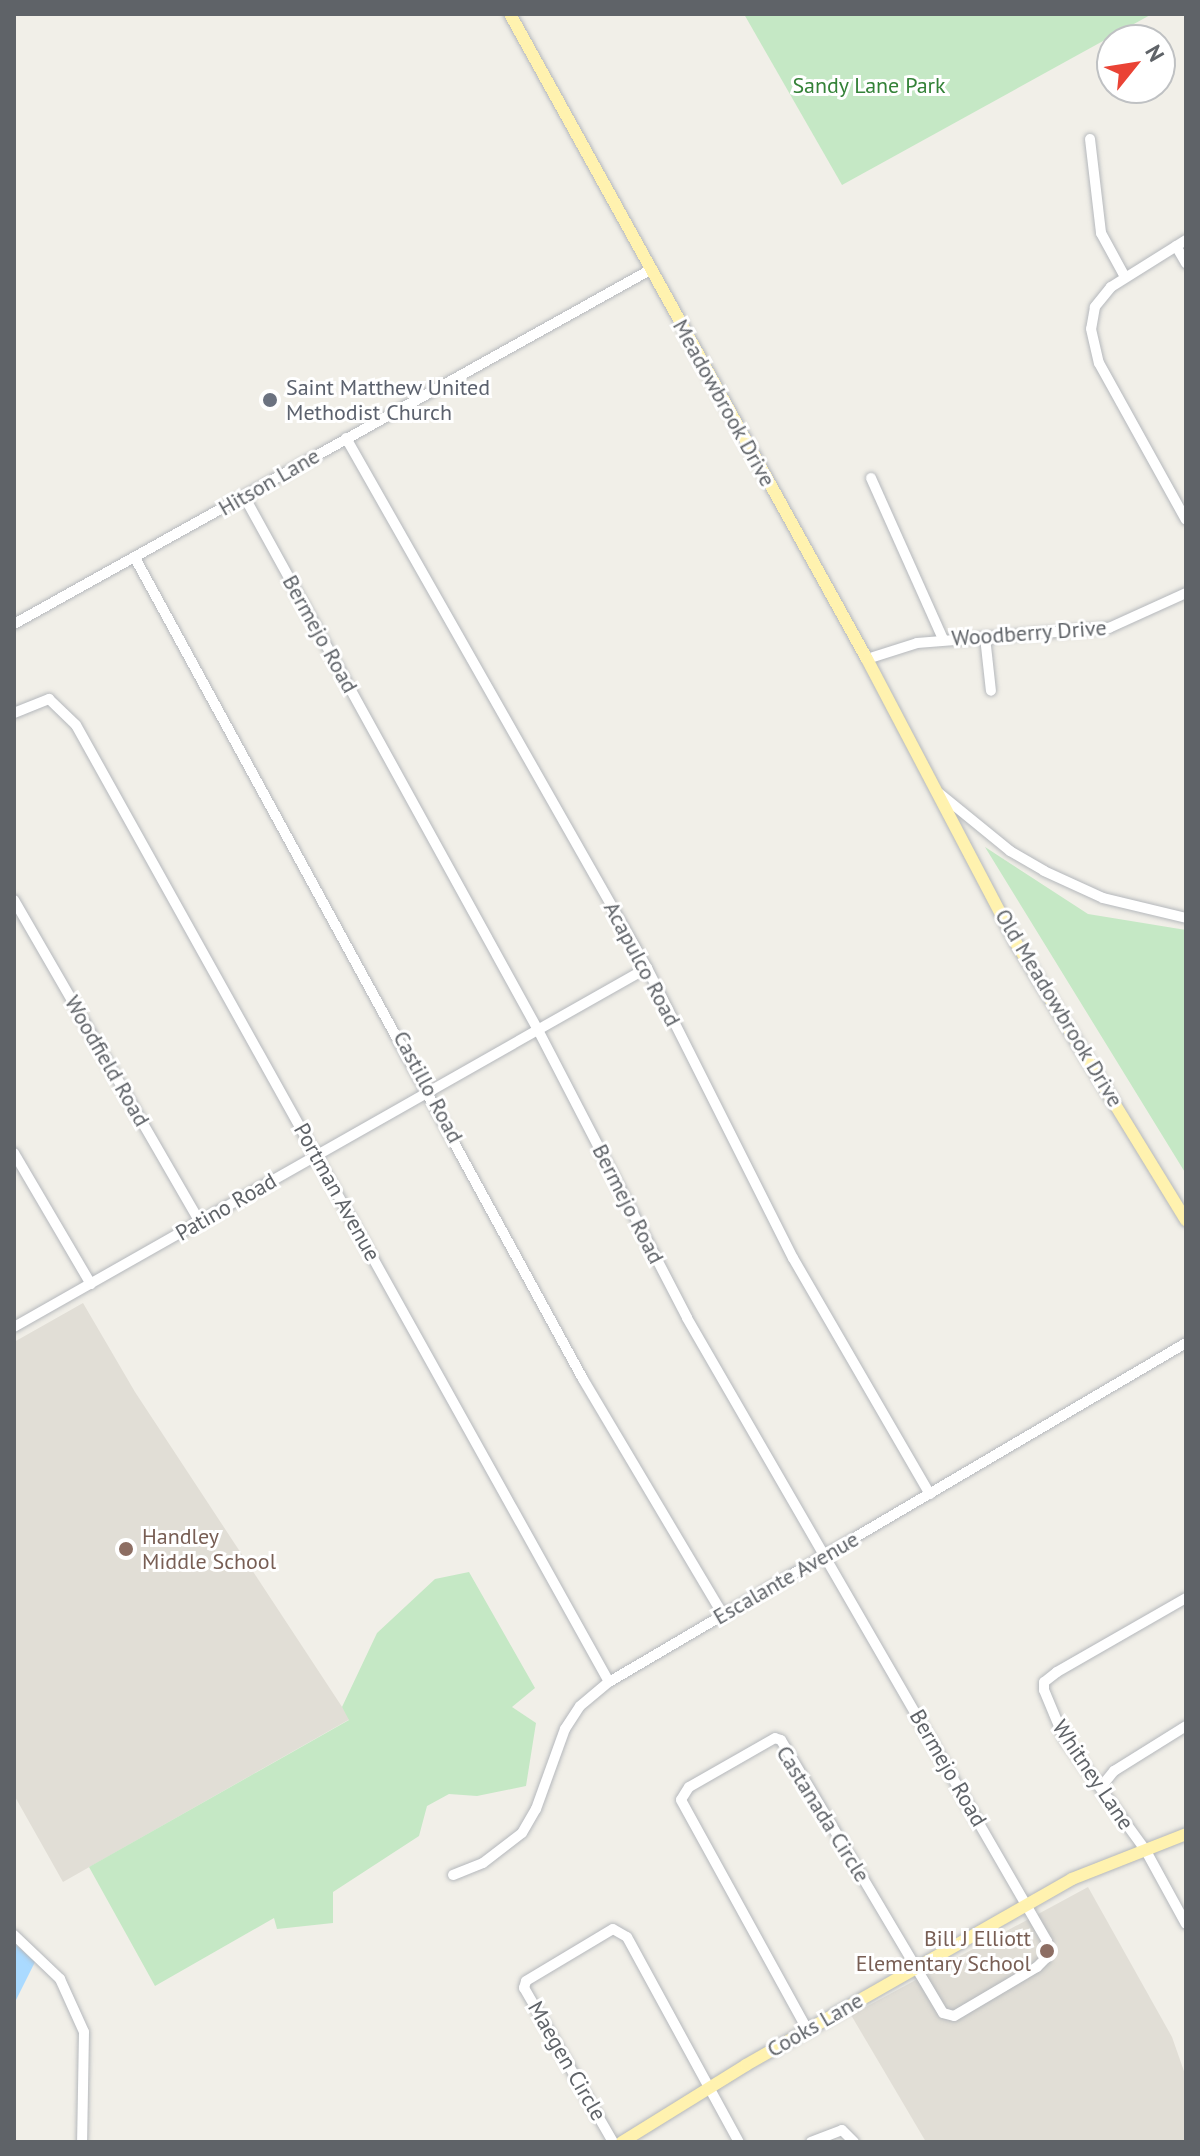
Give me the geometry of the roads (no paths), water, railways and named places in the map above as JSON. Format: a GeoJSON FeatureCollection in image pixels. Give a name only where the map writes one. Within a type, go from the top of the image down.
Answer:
{"type":"FeatureCollection","features":[{"type":"Feature","properties":{"kind":"main road","name":"Meadowbrook Drive"},"geometry":{"type":"LineString","coordinates":[[510,14],[867,659],[937,792]]}},
{"type":"Feature","properties":{"kind":"main road","name":"Old Meadowbrook Drive"},"geometry":{"type":"LineString","coordinates":[[937,792],[1052,1006],[1186,1220]]}},
{"type":"Feature","properties":{"kind":"main road","name":"Cooks Lane"},"geometry":{"type":"LineString","coordinates":[[622,2142],[807,2029],[1026,1904],[1072,1879],[1186,1834]]}},
{"type":"Feature","properties":{"kind":"street"},"geometry":{"type":"LineString","coordinates":[[1090,139],[1101,233],[1125,277]]}},
{"type":"Feature","properties":{"kind":"street"},"geometry":{"type":"LineString","coordinates":[[1186,263],[1181,243],[1125,277],[1095,307],[1093,344],[1124,412],[1186,520]]}},
{"type":"Feature","properties":{"kind":"street","name":"Hitson Lane"},"geometry":{"type":"LineString","coordinates":[[14,624],[650,270]]}},
{"type":"Feature","properties":{"kind":"street","name":"Acapulco Road"},"geometry":{"type":"LineString","coordinates":[[346,438],[647,968],[793,1258],[930,1494]]}},
{"type":"Feature","properties":{"kind":"street"},"geometry":{"type":"LineString","coordinates":[[871,478],[943,639]]}},
{"type":"Feature","properties":{"kind":"street","name":"Bermejo Road"},"geometry":{"type":"LineString","coordinates":[[244,496],[538,1030],[687,1318],[1047,1941],[1046,1958],[976,2003],[947,2016],[915,1968]]}},
{"type":"Feature","properties":{"kind":"street","name":"Castillo Road"},"geometry":{"type":"LineString","coordinates":[[135,558],[430,1091],[583,1379],[723,1615]]}},
{"type":"Feature","properties":{"kind":"street","name":"Woodberry Drive"},"geometry":{"type":"LineString","coordinates":[[867,659],[943,639],[1109,628],[1186,593]]}},
{"type":"Feature","properties":{"kind":"street"},"geometry":{"type":"LineString","coordinates":[[985,637],[991,691]]}},
{"type":"Feature","properties":{"kind":"street","name":"Portman Avenue"},"geometry":{"type":"LineString","coordinates":[[14,713],[41,699],[60,706],[76,725],[609,1682]]}},
{"type":"Feature","properties":{"kind":"street"},"geometry":{"type":"LineString","coordinates":[[937,792],[1010,851],[1044,871],[1103,898],[1186,918]]}},
{"type":"Feature","properties":{"kind":"street","name":"Woodfield Road"},"geometry":{"type":"LineString","coordinates":[[14,900],[200,1222]]}},
{"type":"Feature","properties":{"kind":"street","name":"Patino Road"},"geometry":{"type":"LineString","coordinates":[[14,1327],[647,968]]}},
{"type":"Feature","properties":{"kind":"street"},"geometry":{"type":"LineString","coordinates":[[14,1153],[91,1284]]}},
{"type":"Feature","properties":{"kind":"street","name":"Escalante Avenue"},"geometry":{"type":"LineString","coordinates":[[453,1875],[483,1863],[522,1833],[536,1809],[565,1729],[580,1706],[609,1682],[1186,1343]]}},
{"type":"Feature","properties":{"kind":"street","name":"Whitney Lane"},"geometry":{"type":"LineString","coordinates":[[1186,1598],[1044,1682],[1047,1706],[1064,1738],[1146,1851],[1186,1924]]}},
{"type":"Feature","properties":{"kind":"street"},"geometry":{"type":"LineString","coordinates":[[1101,1787],[1114,1771],[1186,1726]]}},
{"type":"Feature","properties":{"kind":"street","name":"Castanada Circle"},"geometry":{"type":"LineString","coordinates":[[807,2029],[681,1800],[689,1787],[768,1741],[781,1740],[915,1968]]}},
{"type":"Feature","properties":{"kind":"street","name":"Maegen Circle"},"geometry":{"type":"LineString","coordinates":[[613,2142],[524,1988],[526,1981],[613,1929],[627,1937],[711,2086]]}},
{"type":"Feature","properties":{"kind":"street"},"geometry":{"type":"LineString","coordinates":[[14,1935],[60,1979],[84,2032],[82,2142]]}},
{"type":"Feature","properties":{"kind":"street"},"geometry":{"type":"LineString","coordinates":[[711,2086],[739,2142]]}},
{"type":"Feature","properties":{"kind":"street"},"geometry":{"type":"LineString","coordinates":[[811,2142],[842,2130],[854,2142]]}},
{"type":"Feature","properties":{"kind":"water"},"geometry":{"type":"Polygon","coordinates":[[[14,1943],[35,1962],[14,2004],[14,1943]]]}},
{"type":"Feature","properties":{"kind":"place","name":"Saint Matthew United Methodist Church"},"geometry":{"type":"Point","coordinates":[270,400]}},
{"type":"Feature","properties":{"kind":"place","name":"Handley Middle School"},"geometry":{"type":"Point","coordinates":[126,1549]}},
{"type":"Feature","properties":{"kind":"place","name":"Bill J Elliott Elementary School"},"geometry":{"type":"Point","coordinates":[1047,1951]}},
{"type":"Feature","properties":{"kind":"park label","name":"Sandy Lane Park"},"geometry":{"type":"Point","coordinates":[869,86]}}]}
